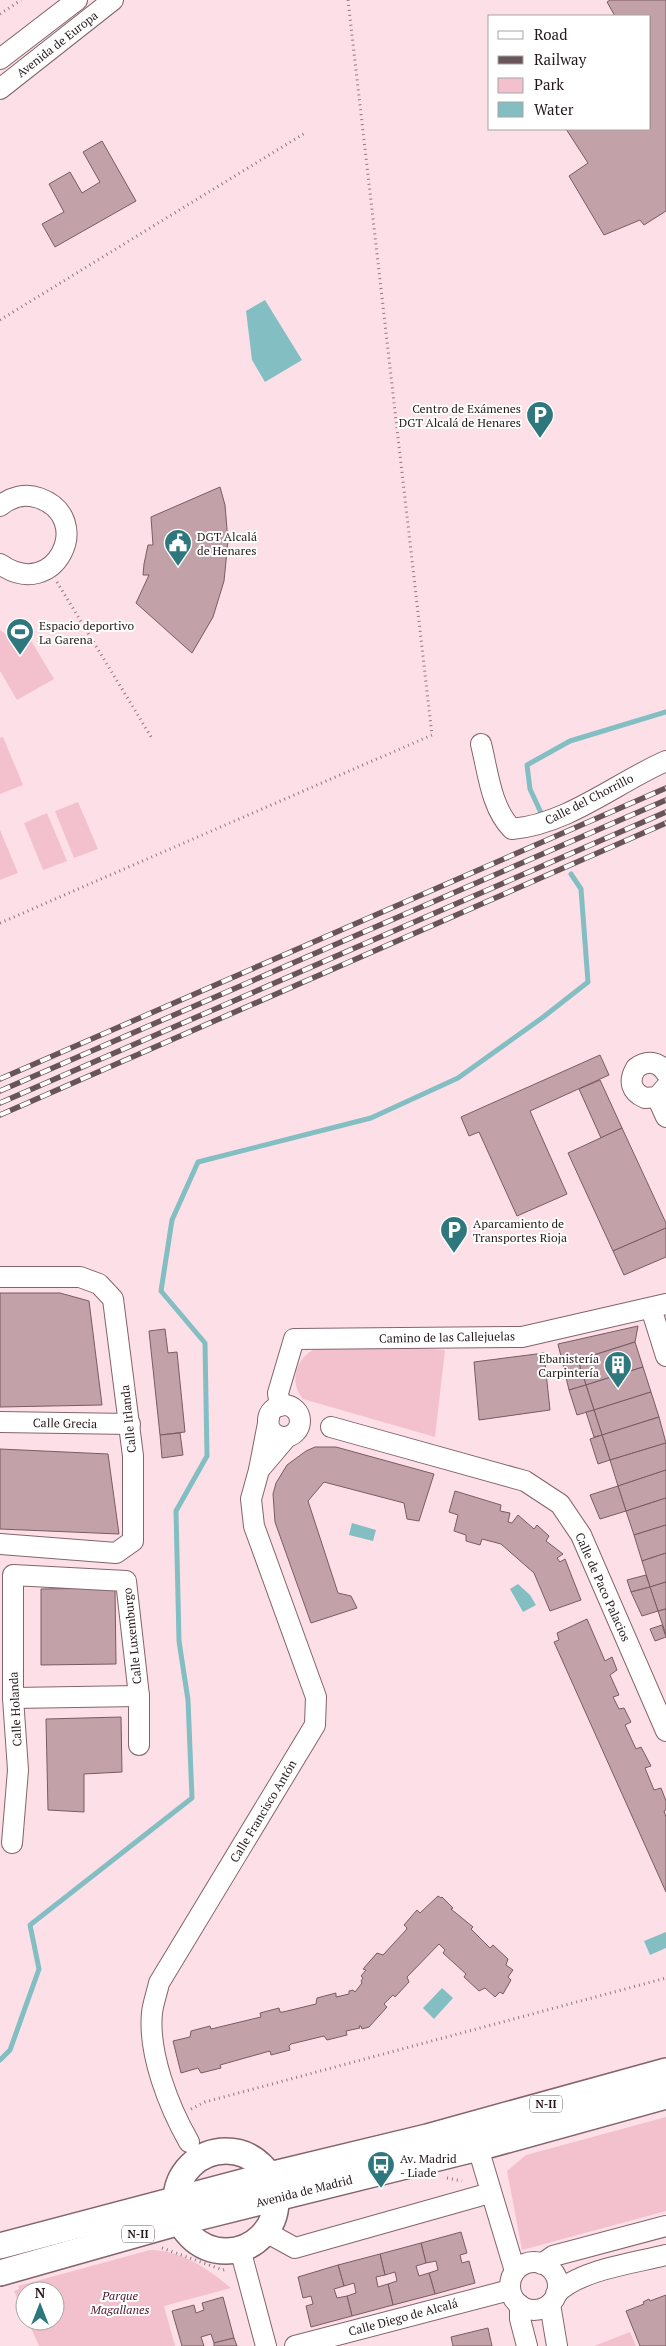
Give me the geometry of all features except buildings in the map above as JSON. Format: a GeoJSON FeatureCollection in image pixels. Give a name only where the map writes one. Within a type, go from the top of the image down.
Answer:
{"type":"FeatureCollection","features":[{"type":"Feature","properties":{"kind":"main road","name":"Avenida de Madrid"},"geometry":{"type":"LineString","coordinates":[[0,2246],[178,2211],[273,2186],[426,2137],[666,2071]]}},
{"type":"Feature","properties":{"kind":"main road","name":"Avenida de Madrid"},"geometry":{"type":"LineString","coordinates":[[273,2186],[478,2148],[666,2096]]}},
{"type":"Feature","properties":{"kind":"main road"},"geometry":{"type":"LineString","coordinates":[[227,2150],[244,2154],[259,2162],[273,2186],[274,2218],[266,2232],[254,2243],[240,2249],[226,2251],[212,2249],[199,2243],[188,2234],[178,2211],[177,2189],[184,2174],[195,2161],[210,2153],[227,2150]]}},
{"type":"Feature","properties":{"kind":"main road","name":"Avenida de Madrid"},"geometry":{"type":"LineString","coordinates":[[0,2273],[178,2211]]}},
{"type":"Feature","properties":{"kind":"street","name":"Avenida de Europa"},"geometry":{"type":"LineString","coordinates":[[0,59],[76,0]]}},
{"type":"Feature","properties":{"kind":"street","name":"Avenida de Europa"},"geometry":{"type":"LineString","coordinates":[[0,89],[114,0]]}},
{"type":"Feature","properties":{"kind":"street"},"geometry":{"type":"LineString","coordinates":[[0,564],[11,572],[24,575],[36,574],[48,569],[59,560],[65,548],[66,528],[58,509],[47,500],[34,496],[3,498]]}},
{"type":"Feature","properties":{"kind":"street","name":"Calle del Chorrillo"},"geometry":{"type":"LineString","coordinates":[[480,744],[495,801],[504,820],[512,829],[533,827],[568,813],[666,761]]}},
{"type":"Feature","properties":{"kind":"street"},"geometry":{"type":"LineString","coordinates":[[666,1073],[658,1065],[647,1062],[641,1064],[632,1073],[632,1086],[639,1096],[645,1098],[662,1092],[666,1117]]}},
{"type":"Feature","properties":{"kind":"street","name":"Calle Irlanda"},"geometry":{"type":"LineString","coordinates":[[0,1277],[80,1277],[98,1284],[113,1299],[133,1456],[133,1541],[116,1553],[0,1544]]}},
{"type":"Feature","properties":{"kind":"street"},"geometry":{"type":"LineString","coordinates":[[658,1306],[666,1356]]}},
{"type":"Feature","properties":{"kind":"street","name":"Camino de las Callejuelas"},"geometry":{"type":"LineString","coordinates":[[274,1412],[294,1339],[522,1337],[658,1306]]}},
{"type":"Feature","properties":{"kind":"street"},"geometry":{"type":"LineString","coordinates":[[288,1406],[293,1428],[281,1437],[272,1432],[274,1412],[288,1406]]}},
{"type":"Feature","properties":{"kind":"street","name":"Calle Francisco Antón"},"geometry":{"type":"LineString","coordinates":[[189,2142],[174,2116],[153,2047],[152,2013],[159,1983],[314,1725],[316,1696],[254,1526],[250,1499],[274,1412]]}},
{"type":"Feature","properties":{"kind":"street","name":"Calle Grecia"},"geometry":{"type":"LineString","coordinates":[[0,1422],[130,1424]]}},
{"type":"Feature","properties":{"kind":"street","name":"Calle de Paco Palacios"},"geometry":{"type":"LineString","coordinates":[[293,1428],[331,1427],[524,1481],[560,1504],[582,1535],[666,1732]]}},
{"type":"Feature","properties":{"kind":"street"},"geometry":{"type":"LineString","coordinates":[[259,1470],[293,1428]]}},
{"type":"Feature","properties":{"kind":"street","name":"Calle Luxemburgo"},"geometry":{"type":"LineString","coordinates":[[13,1575],[126,1581],[138,1696],[139,1745]]}},
{"type":"Feature","properties":{"kind":"street","name":"Calle Holanda"},"geometry":{"type":"LineString","coordinates":[[12,1843],[9,1770],[13,1698],[13,1575]]}},
{"type":"Feature","properties":{"kind":"street"},"geometry":{"type":"LineString","coordinates":[[13,1698],[138,1696]]}},
{"type":"Feature","properties":{"kind":"street"},"geometry":{"type":"LineString","coordinates":[[426,2137],[478,2148],[515,2271]]}},
{"type":"Feature","properties":{"kind":"street"},"geometry":{"type":"LineString","coordinates":[[266,2232],[295,2248],[490,2193]]}},
{"type":"Feature","properties":{"kind":"street"},"geometry":{"type":"LineString","coordinates":[[542,2264],[553,2256],[666,2226]]}},
{"type":"Feature","properties":{"kind":"street"},"geometry":{"type":"LineString","coordinates":[[240,2249],[266,2346]]}},
{"type":"Feature","properties":{"kind":"street"},"geometry":{"type":"LineString","coordinates":[[515,2298],[535,2310],[553,2299],[564,2286],[578,2279],[666,2255]]}},
{"type":"Feature","properties":{"kind":"street"},"geometry":{"type":"LineString","coordinates":[[527,2346],[515,2298],[512,2277],[515,2271],[528,2263],[542,2264],[550,2268],[558,2284],[553,2299],[557,2346]]}},
{"type":"Feature","properties":{"kind":"street","name":"Calle Diego de Alcalá"},"geometry":{"type":"LineString","coordinates":[[295,2346],[515,2298]]}},
{"type":"Feature","properties":{"kind":"path"},"geometry":{"type":"LineString","coordinates":[[0,14],[21,0]]}},
{"type":"Feature","properties":{"kind":"path"},"geometry":{"type":"LineString","coordinates":[[0,924],[432,735],[348,0]]}},
{"type":"Feature","properties":{"kind":"path"},"geometry":{"type":"LineString","coordinates":[[0,320],[305,134]]}},
{"type":"Feature","properties":{"kind":"path"},"geometry":{"type":"LineString","coordinates":[[48,569],[153,740]]}},
{"type":"Feature","properties":{"kind":"path"},"geometry":{"type":"LineString","coordinates":[[174,2116],[205,2102],[666,1978]]}},
{"type":"Feature","properties":{"kind":"green space","name":"Espacio deportivo La Garena"},"geometry":{"type":"Polygon","coordinates":[[[0,630],[15,641],[27,634],[54,679],[17,700],[0,671],[0,630]]]}},
{"type":"Feature","properties":{"kind":"green space"},"geometry":{"type":"Polygon","coordinates":[[[3,737],[23,785],[0,794],[0,738],[3,737]]]}},
{"type":"Feature","properties":{"kind":"green space"},"geometry":{"type":"Polygon","coordinates":[[[78,802],[98,849],[74,858],[55,811],[78,802]]]}},
{"type":"Feature","properties":{"kind":"green space"},"geometry":{"type":"Polygon","coordinates":[[[47,813],[67,861],[43,870],[24,823],[47,813]]]}},
{"type":"Feature","properties":{"kind":"green space"},"geometry":{"type":"Polygon","coordinates":[[[0,830],[18,873],[0,880],[0,830]]]}},
{"type":"Feature","properties":{"kind":"green space"},"geometry":{"type":"Polygon","coordinates":[[[320,1347],[445,1350],[435,1437],[303,1399],[298,1392],[296,1384],[297,1368],[306,1355],[320,1347]]]}},
{"type":"Feature","properties":{"kind":"green space"},"geometry":{"type":"Polygon","coordinates":[[[666,2117],[666,2211],[522,2250],[507,2171],[526,2155],[666,2117]]]}},
{"type":"Feature","properties":{"kind":"green space","name":"Parque Magallanes"},"geometry":{"type":"Polygon","coordinates":[[[150,2250],[172,2253],[183,2257],[203,2267],[231,2288],[164,2306],[175,2346],[39,2346],[32,2331],[65,2331],[65,2281],[36,2281],[150,2250]]]}},
{"type":"Feature","properties":{"kind":"green space"},"geometry":{"type":"Polygon","coordinates":[[[630,2332],[636,2346],[594,2346],[630,2332]]]}},
{"type":"Feature","properties":{"kind":"water"},"geometry":{"type":"Polygon","coordinates":[[[265,300],[302,360],[265,382],[252,360],[246,311],[265,300]]]}},
{"type":"Feature","properties":{"kind":"water"},"geometry":{"type":"Polygon","coordinates":[[[352,1523],[376,1530],[373,1541],[349,1535],[352,1523]]]}},
{"type":"Feature","properties":{"kind":"water"},"geometry":{"type":"Polygon","coordinates":[[[518,1584],[530,1595],[536,1605],[523,1612],[510,1589],[518,1584]]]}},
{"type":"Feature","properties":{"kind":"water"},"geometry":{"type":"Polygon","coordinates":[[[666,1932],[666,1948],[650,1955],[644,1941],[666,1932]]]}},
{"type":"Feature","properties":{"kind":"water"},"geometry":{"type":"Polygon","coordinates":[[[442,1988],[453,1998],[434,2019],[423,2008],[442,1988]]]}},
{"type":"Feature","properties":{"kind":"waterway"},"geometry":{"type":"LineString","coordinates":[[542,815],[530,789],[527,765],[570,741],[666,712]]}},
{"type":"Feature","properties":{"kind":"waterway"},"geometry":{"type":"LineString","coordinates":[[0,2060],[10,2050],[39,1969],[30,1925],[192,1798],[188,1700],[179,1641],[176,1511],[207,1456],[205,1343],[161,1291],[172,1220],[198,1162],[371,1118],[458,1078],[542,1018],[588,982],[581,889],[571,874]]}},
{"type":"Feature","properties":{"kind":"railway"},"geometry":{"type":"LineString","coordinates":[[0,1079],[666,788]]}},
{"type":"Feature","properties":{"kind":"railway"},"geometry":{"type":"LineString","coordinates":[[0,1091],[666,800]]}},
{"type":"Feature","properties":{"kind":"railway"},"geometry":{"type":"LineString","coordinates":[[0,1103],[666,812]]}},
{"type":"Feature","properties":{"kind":"railway"},"geometry":{"type":"LineString","coordinates":[[0,1115],[666,823]]}},
{"type":"Feature","properties":{"kind":"place","name":"Centro de Exámenes DGT Alcalá de Henares"},"geometry":{"type":"Point","coordinates":[540,439]}},
{"type":"Feature","properties":{"kind":"place","name":"DGT Alcalá de Henares"},"geometry":{"type":"Point","coordinates":[178,567]}},
{"type":"Feature","properties":{"kind":"place","name":"Espacio deportivo La Garena"},"geometry":{"type":"Point","coordinates":[20,656]}},
{"type":"Feature","properties":{"kind":"place","name":"Aparcamiento de Transportes Rioja"},"geometry":{"type":"Point","coordinates":[454,1254]}},
{"type":"Feature","properties":{"kind":"place","name":"Ebanistería Carpintería"},"geometry":{"type":"Point","coordinates":[618,1389]}},
{"type":"Feature","properties":{"kind":"place","name":"Av. Madrid - Liade"},"geometry":{"type":"Point","coordinates":[381,2189]}}]}
